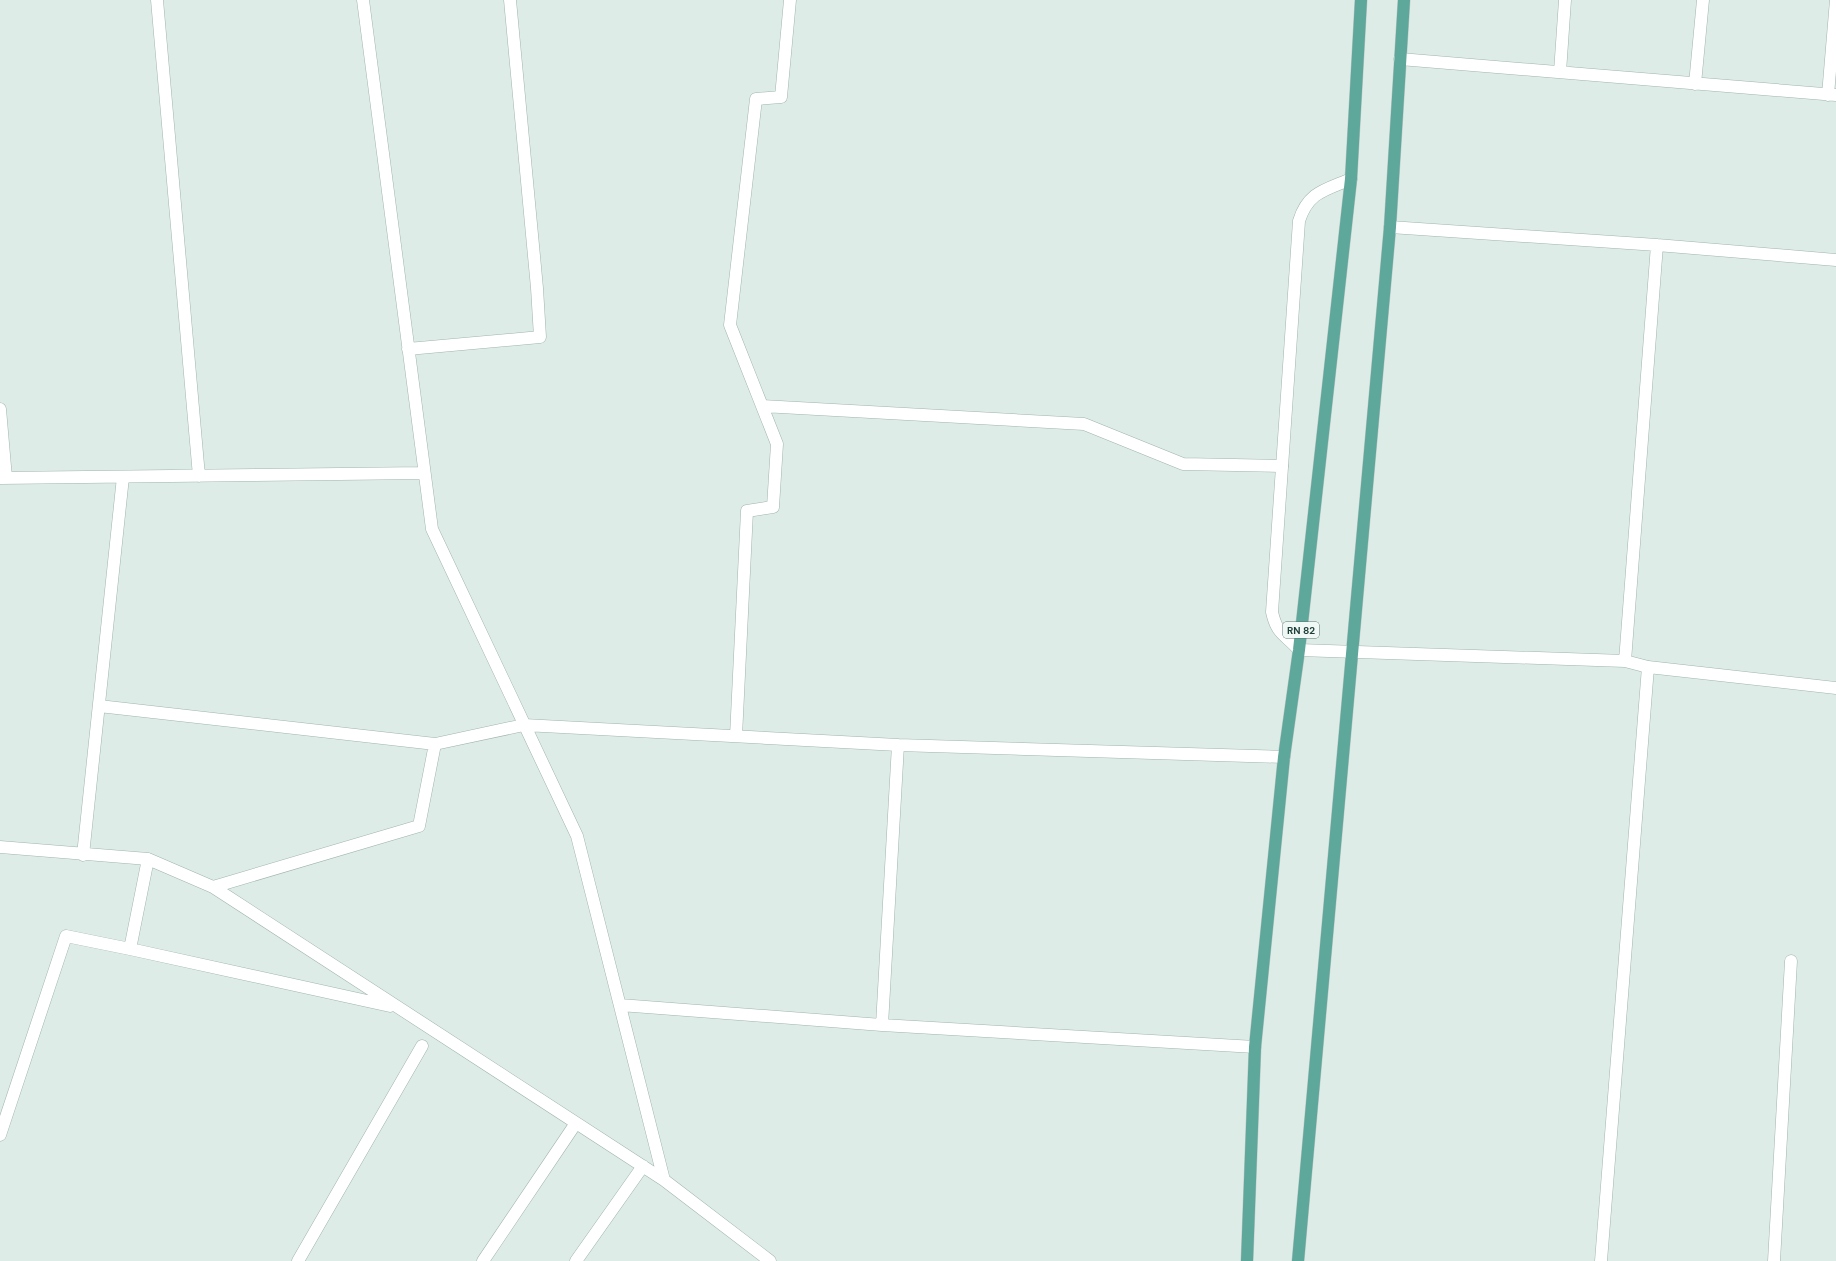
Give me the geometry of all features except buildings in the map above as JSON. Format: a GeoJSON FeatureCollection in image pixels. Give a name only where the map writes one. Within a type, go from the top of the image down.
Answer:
{"type":"FeatureCollection","features":[{"type":"Feature","properties":{"kind":"main road","name":"RN 82"},"geometry":{"type":"LineString","coordinates":[[1247,1261],[1255,1047],[1284,757],[1299,650],[1351,179],[1361,0]]}},
{"type":"Feature","properties":{"kind":"main road"},"geometry":{"type":"LineString","coordinates":[[1298,1261],[1390,227],[1404,0]]}},
{"type":"Feature","properties":{"kind":"street"},"geometry":{"type":"LineString","coordinates":[[156,0],[199,476]]}},
{"type":"Feature","properties":{"kind":"street"},"geometry":{"type":"LineString","coordinates":[[363,0],[432,529],[577,836],[664,1180]]}},
{"type":"Feature","properties":{"kind":"street"},"geometry":{"type":"LineString","coordinates":[[408,349],[540,337],[537,280],[510,0]]}},
{"type":"Feature","properties":{"kind":"street"},"geometry":{"type":"LineString","coordinates":[[736,736],[747,511],[773,507],[777,444],[730,325],[756,99],[781,97],[790,0]]}},
{"type":"Feature","properties":{"kind":"street"},"geometry":{"type":"LineString","coordinates":[[1560,72],[1565,0]]}},
{"type":"Feature","properties":{"kind":"street"},"geometry":{"type":"LineString","coordinates":[[1695,84],[1703,0]]}},
{"type":"Feature","properties":{"kind":"street"},"geometry":{"type":"LineString","coordinates":[[1400,59],[1832,95],[1836,0]]}},
{"type":"Feature","properties":{"kind":"street"},"geometry":{"type":"LineString","coordinates":[[1351,179],[1315,194],[1307,201],[1302,210],[1299,221],[1272,612],[1275,625],[1283,636],[1299,650],[1625,661],[1648,667],[1836,688]]}},
{"type":"Feature","properties":{"kind":"street"},"geometry":{"type":"LineString","coordinates":[[1390,227],[1657,245],[1836,260]]}},
{"type":"Feature","properties":{"kind":"street"},"geometry":{"type":"LineString","coordinates":[[1625,661],[1657,245]]}},
{"type":"Feature","properties":{"kind":"street"},"geometry":{"type":"LineString","coordinates":[[762,406],[1084,424],[1183,464],[1282,466]]}},
{"type":"Feature","properties":{"kind":"street"},"geometry":{"type":"LineString","coordinates":[[0,409],[3,478],[424,473]]}},
{"type":"Feature","properties":{"kind":"street"},"geometry":{"type":"LineString","coordinates":[[83,855],[123,477]]}},
{"type":"Feature","properties":{"kind":"street"},"geometry":{"type":"LineString","coordinates":[[1601,1261],[1648,667]]}},
{"type":"Feature","properties":{"kind":"street"},"geometry":{"type":"LineString","coordinates":[[99,706],[435,744],[524,725],[898,745],[1284,757]]}},
{"type":"Feature","properties":{"kind":"street"},"geometry":{"type":"LineString","coordinates":[[213,887],[419,826],[435,744]]}},
{"type":"Feature","properties":{"kind":"street"},"geometry":{"type":"LineString","coordinates":[[882,1025],[898,745]]}},
{"type":"Feature","properties":{"kind":"street"},"geometry":{"type":"LineString","coordinates":[[0,847],[83,855],[148,859],[213,887],[664,1180],[770,1261]]}},
{"type":"Feature","properties":{"kind":"street"},"geometry":{"type":"LineString","coordinates":[[130,949],[148,859]]}},
{"type":"Feature","properties":{"kind":"street"},"geometry":{"type":"LineString","coordinates":[[0,1134],[66,936],[399,1008]]}},
{"type":"Feature","properties":{"kind":"street"},"geometry":{"type":"LineString","coordinates":[[1774,1261],[1791,961]]}},
{"type":"Feature","properties":{"kind":"street"},"geometry":{"type":"LineString","coordinates":[[620,1005],[882,1025],[1255,1047]]}},
{"type":"Feature","properties":{"kind":"street"},"geometry":{"type":"LineString","coordinates":[[298,1261],[422,1046]]}},
{"type":"Feature","properties":{"kind":"street"},"geometry":{"type":"LineString","coordinates":[[483,1261],[576,1123]]}},
{"type":"Feature","properties":{"kind":"street"},"geometry":{"type":"LineString","coordinates":[[576,1261],[643,1166]]}}]}
